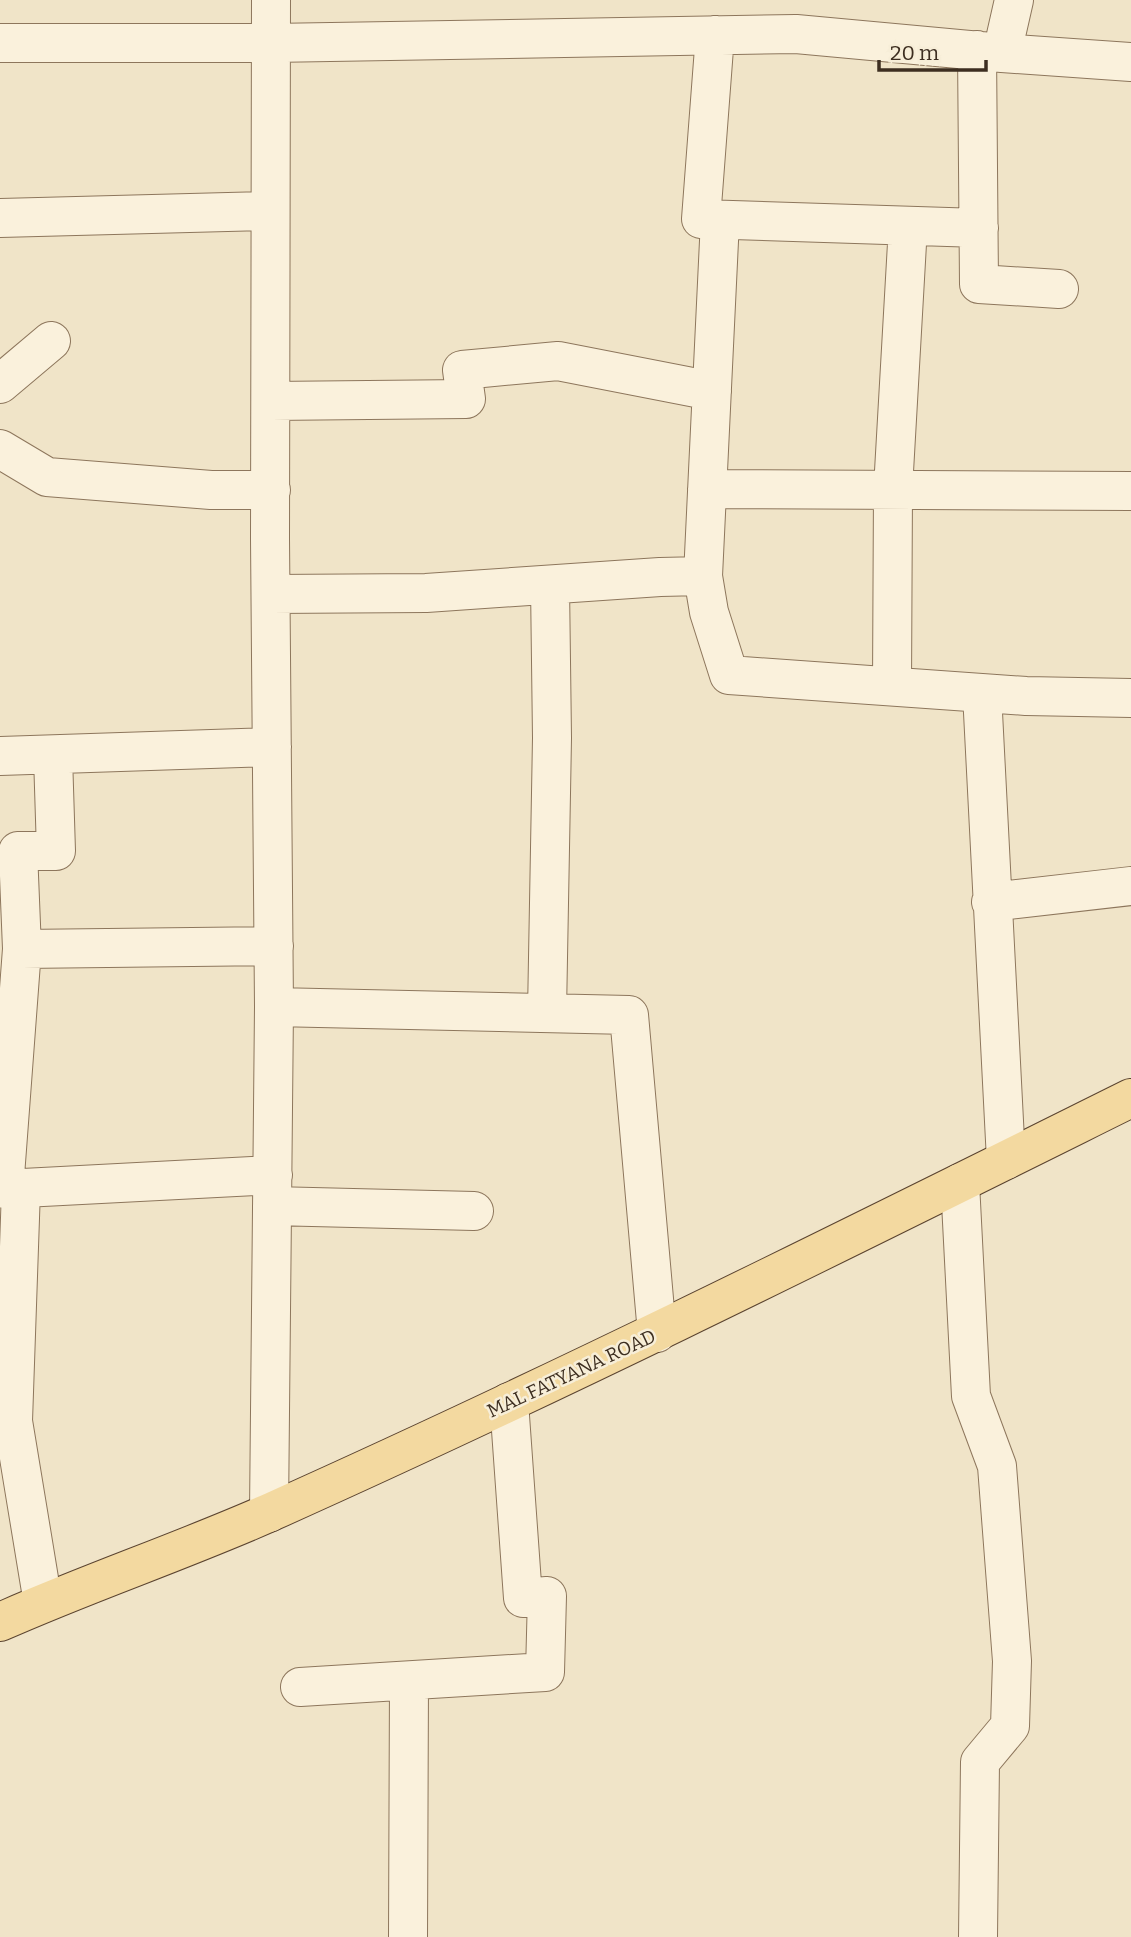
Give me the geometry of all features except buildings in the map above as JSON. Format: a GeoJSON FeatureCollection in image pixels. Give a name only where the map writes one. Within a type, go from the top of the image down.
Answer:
{"type":"FeatureCollection","features":[{"type":"Feature","properties":{"kind":"main road","name":"MAL FATYANA ROAD"},"geometry":{"type":"LineString","coordinates":[[0,1622],[269,1513],[509,1402],[657,1333],[1131,1098]]}},
{"type":"Feature","properties":{"kind":"street"},"geometry":{"type":"LineString","coordinates":[[269,1513],[274,1007],[271,0]]}},
{"type":"Feature","properties":{"kind":"street"},"geometry":{"type":"LineString","coordinates":[[1014,0],[990,52],[979,228],[979,284],[1059,289]]}},
{"type":"Feature","properties":{"kind":"street"},"geometry":{"type":"LineString","coordinates":[[0,43],[271,43],[796,33],[990,52],[1131,62]]}},
{"type":"Feature","properties":{"kind":"street"},"geometry":{"type":"LineString","coordinates":[[715,35],[701,219],[979,228]]}},
{"type":"Feature","properties":{"kind":"street"},"geometry":{"type":"LineString","coordinates":[[0,218],[271,211]]}},
{"type":"Feature","properties":{"kind":"street"},"geometry":{"type":"LineString","coordinates":[[720,220],[703,576],[709,612],[729,675],[1026,696],[1131,698]]}},
{"type":"Feature","properties":{"kind":"street"},"geometry":{"type":"LineString","coordinates":[[892,685],[893,489],[908,226]]}},
{"type":"Feature","properties":{"kind":"street"},"geometry":{"type":"LineString","coordinates":[[0,384],[51,341]]}},
{"type":"Feature","properties":{"kind":"street"},"geometry":{"type":"LineString","coordinates":[[271,401],[466,399],[462,370],[558,361],[712,391]]}},
{"type":"Feature","properties":{"kind":"street"},"geometry":{"type":"LineString","coordinates":[[0,449],[47,477],[211,490],[271,490]]}},
{"type":"Feature","properties":{"kind":"street"},"geometry":{"type":"LineString","coordinates":[[707,489],[1131,491]]}},
{"type":"Feature","properties":{"kind":"street"},"geometry":{"type":"LineString","coordinates":[[271,594],[426,593],[703,576]]}},
{"type":"Feature","properties":{"kind":"street"},"geometry":{"type":"LineString","coordinates":[[547,1013],[552,738],[550,585]]}},
{"type":"Feature","properties":{"kind":"street"},"geometry":{"type":"LineString","coordinates":[[982,693],[1006,1160]]}},
{"type":"Feature","properties":{"kind":"street"},"geometry":{"type":"LineString","coordinates":[[0,756],[272,747]]}},
{"type":"Feature","properties":{"kind":"street"},"geometry":{"type":"LineString","coordinates":[[53,756],[56,851],[18,851],[22,949],[4,1189],[272,1190],[474,1211]]}},
{"type":"Feature","properties":{"kind":"street"},"geometry":{"type":"LineString","coordinates":[[991,902],[1131,886]]}},
{"type":"Feature","properties":{"kind":"street"},"geometry":{"type":"LineString","coordinates":[[22,949],[274,946]]}},
{"type":"Feature","properties":{"kind":"street"},"geometry":{"type":"LineString","coordinates":[[274,1007],[629,1015],[657,1333]]}},
{"type":"Feature","properties":{"kind":"street"},"geometry":{"type":"LineString","coordinates":[[960,1183],[971,1396],[997,1466],[1012,1661],[1010,1726],[981,1762],[978,1937]]}},
{"type":"Feature","properties":{"kind":"street"},"geometry":{"type":"LineString","coordinates":[[21,1189],[13,1421],[43,1603]]}},
{"type":"Feature","properties":{"kind":"street"},"geometry":{"type":"LineString","coordinates":[[300,1687],[545,1672],[547,1596],[523,1598],[509,1402]]}},
{"type":"Feature","properties":{"kind":"street"},"geometry":{"type":"LineString","coordinates":[[408,1937],[409,1682]]}}]}
